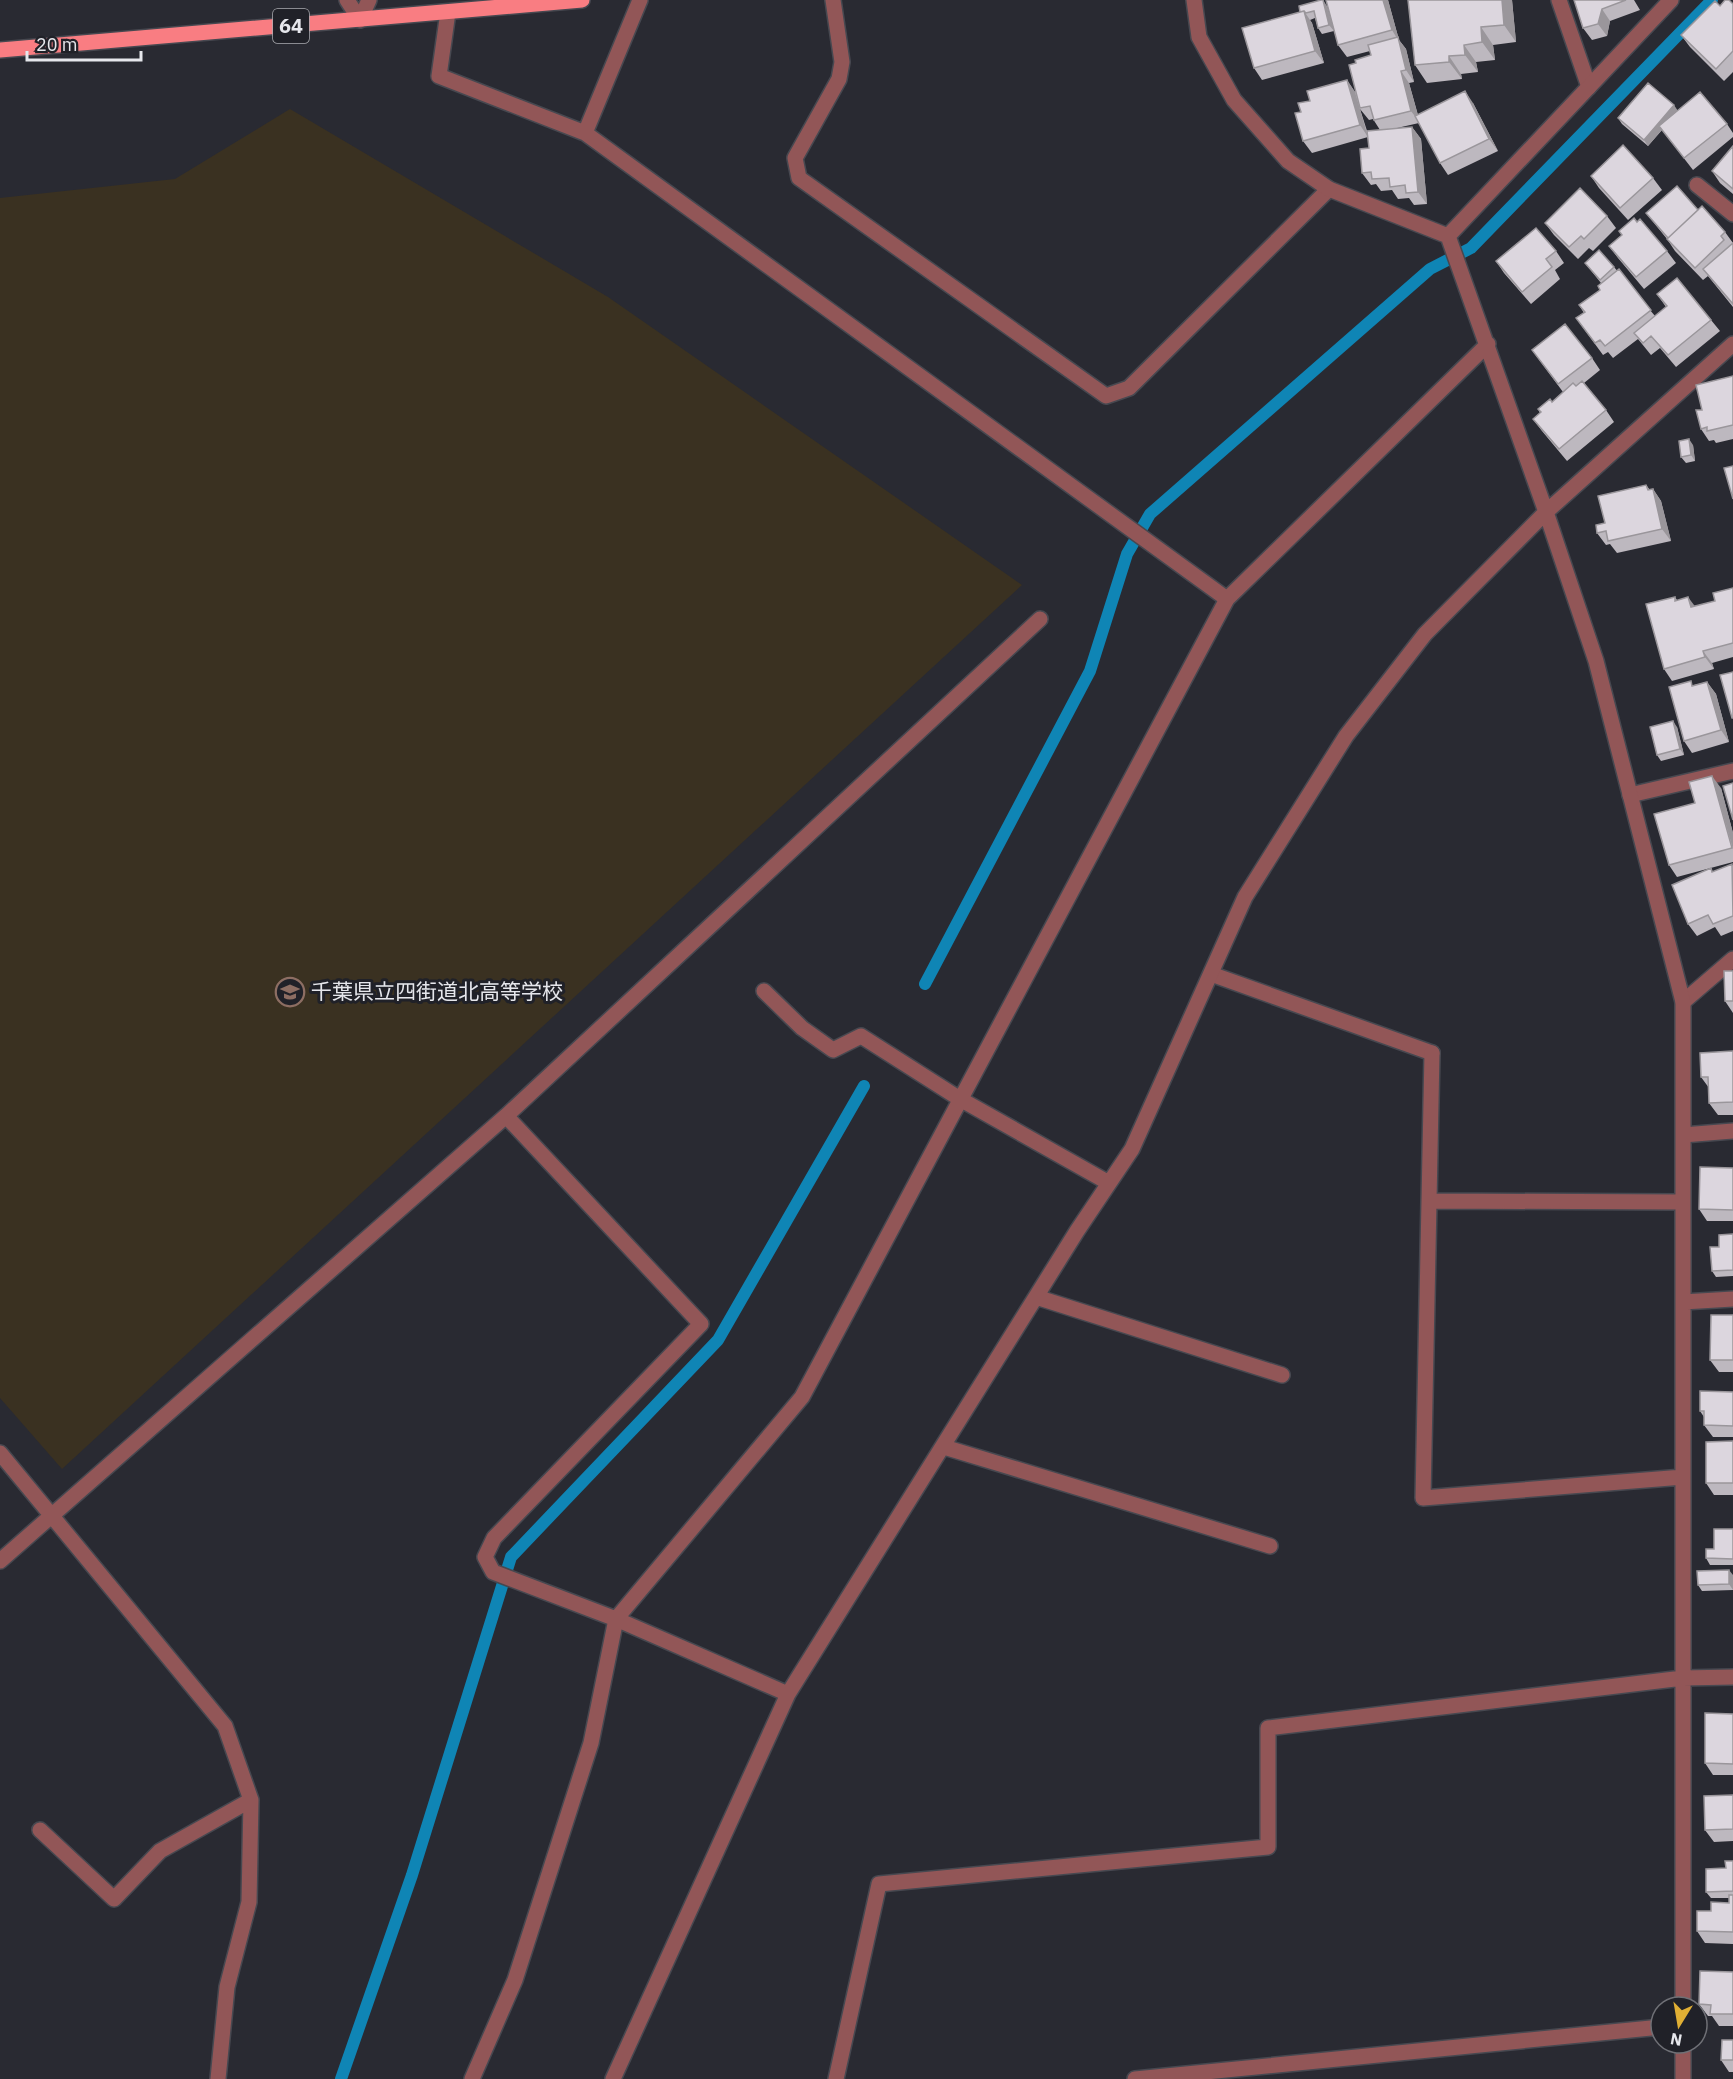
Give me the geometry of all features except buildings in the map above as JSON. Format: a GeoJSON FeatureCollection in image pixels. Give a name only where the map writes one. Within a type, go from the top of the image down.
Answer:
{"type":"FeatureCollection","features":[{"type":"Feature","properties":{"kind":"main road","name":"64"},"geometry":{"type":"LineString","coordinates":[[0,50],[582,0]]}},
{"type":"Feature","properties":{"kind":"street"},"geometry":{"type":"LineString","coordinates":[[347,0],[360,20]]}},
{"type":"Feature","properties":{"kind":"street"},"geometry":{"type":"LineString","coordinates":[[360,20],[369,0]]}},
{"type":"Feature","properties":{"kind":"street"},"geometry":{"type":"LineString","coordinates":[[585,133],[640,0]]}},
{"type":"Feature","properties":{"kind":"street"},"geometry":{"type":"LineString","coordinates":[[833,0],[842,62],[839,79],[795,158],[799,178],[1106,396],[1129,388],[1329,189]]}},
{"type":"Feature","properties":{"kind":"street"},"geometry":{"type":"LineString","coordinates":[[1194,0],[1199,37],[1234,100],[1288,161],[1329,189],[1450,242],[1488,344],[1596,661],[1683,1002],[1683,1995]]}},
{"type":"Feature","properties":{"kind":"street"},"geometry":{"type":"LineString","coordinates":[[1559,0],[1589,87]]}},
{"type":"Feature","properties":{"kind":"street"},"geometry":{"type":"LineString","coordinates":[[1450,242],[1589,87],[1671,0]]}},
{"type":"Feature","properties":{"kind":"street"},"geometry":{"type":"LineString","coordinates":[[448,12],[439,76],[585,133],[1227,599]]}},
{"type":"Feature","properties":{"kind":"street"},"geometry":{"type":"LineString","coordinates":[[1697,185],[1733,214]]}},
{"type":"Feature","properties":{"kind":"street"},"geometry":{"type":"LineString","coordinates":[[472,2079],[515,1980],[591,1743],[616,1620],[802,1396],[1227,599],[1488,344]]}},
{"type":"Feature","properties":{"kind":"street"},"geometry":{"type":"LineString","coordinates":[[613,2079],[788,1694],[1036,1297],[1132,1149],[1245,897],[1347,736],[1425,634],[1546,512],[1733,344]]}},
{"type":"Feature","properties":{"kind":"street"},"geometry":{"type":"LineString","coordinates":[[0,1561],[506,1116],[1040,619]]}},
{"type":"Feature","properties":{"kind":"street"},"geometry":{"type":"LineString","coordinates":[[1630,795],[1733,771]]}},
{"type":"Feature","properties":{"kind":"street"},"geometry":{"type":"LineString","coordinates":[[1683,1002],[1733,959]]}},
{"type":"Feature","properties":{"kind":"street"},"geometry":{"type":"LineString","coordinates":[[1211,974],[1432,1053],[1423,1498],[1683,1477]]}},
{"type":"Feature","properties":{"kind":"street"},"geometry":{"type":"LineString","coordinates":[[764,991],[802,1028],[833,1050],[861,1035],[960,1099],[1108,1183]]}},
{"type":"Feature","properties":{"kind":"street"},"geometry":{"type":"LineString","coordinates":[[506,1116],[701,1324],[494,1538],[485,1557],[493,1572],[616,1620],[788,1694]]}},
{"type":"Feature","properties":{"kind":"street"},"geometry":{"type":"LineString","coordinates":[[1683,1135],[1733,1131]]}},
{"type":"Feature","properties":{"kind":"street"},"geometry":{"type":"LineString","coordinates":[[1430,1201],[1683,1202]]}},
{"type":"Feature","properties":{"kind":"street"},"geometry":{"type":"LineString","coordinates":[[1036,1297],[1282,1375]]}},
{"type":"Feature","properties":{"kind":"street"},"geometry":{"type":"LineString","coordinates":[[1683,1302],[1733,1299]]}},
{"type":"Feature","properties":{"kind":"street"},"geometry":{"type":"LineString","coordinates":[[944,1447],[1270,1546]]}},
{"type":"Feature","properties":{"kind":"street"},"geometry":{"type":"LineString","coordinates":[[0,1453],[53,1514],[225,1726],[251,1800],[249,1902],[227,1987],[218,2079]]}},
{"type":"Feature","properties":{"kind":"street"},"geometry":{"type":"LineString","coordinates":[[836,2079],[879,1884],[1268,1847],[1268,1728],[1683,1678],[1733,1677]]}},
{"type":"Feature","properties":{"kind":"street"},"geometry":{"type":"LineString","coordinates":[[40,1830],[114,1899],[160,1851],[251,1800]]}},
{"type":"Feature","properties":{"kind":"street"},"geometry":{"type":"LineString","coordinates":[[1135,2079],[1649,2028]]}},
{"type":"Feature","properties":{"kind":"street"},"geometry":{"type":"LineString","coordinates":[[1683,2055],[1683,2079]]}},
{"type":"Feature","properties":{"kind":"shaded area","name":"千葉県立四街道北高等学校"},"geometry":{"type":"Polygon","coordinates":[[[290,109],[608,297],[1022,585],[62,1469],[0,1398],[0,198],[175,179],[290,109]]]}},
{"type":"Feature","properties":{"kind":"waterway"},"geometry":{"type":"LineString","coordinates":[[925,984],[1090,671],[1127,554],[1150,514],[1430,269],[1471,248],[1712,0]]}},
{"type":"Feature","properties":{"kind":"waterway"},"geometry":{"type":"LineString","coordinates":[[341,2079],[412,1875],[511,1557],[718,1340],[864,1086]]}},
{"type":"Feature","properties":{"kind":"place","name":"千葉県立四街道北高等学校"},"geometry":{"type":"Point","coordinates":[290,992]}}]}
